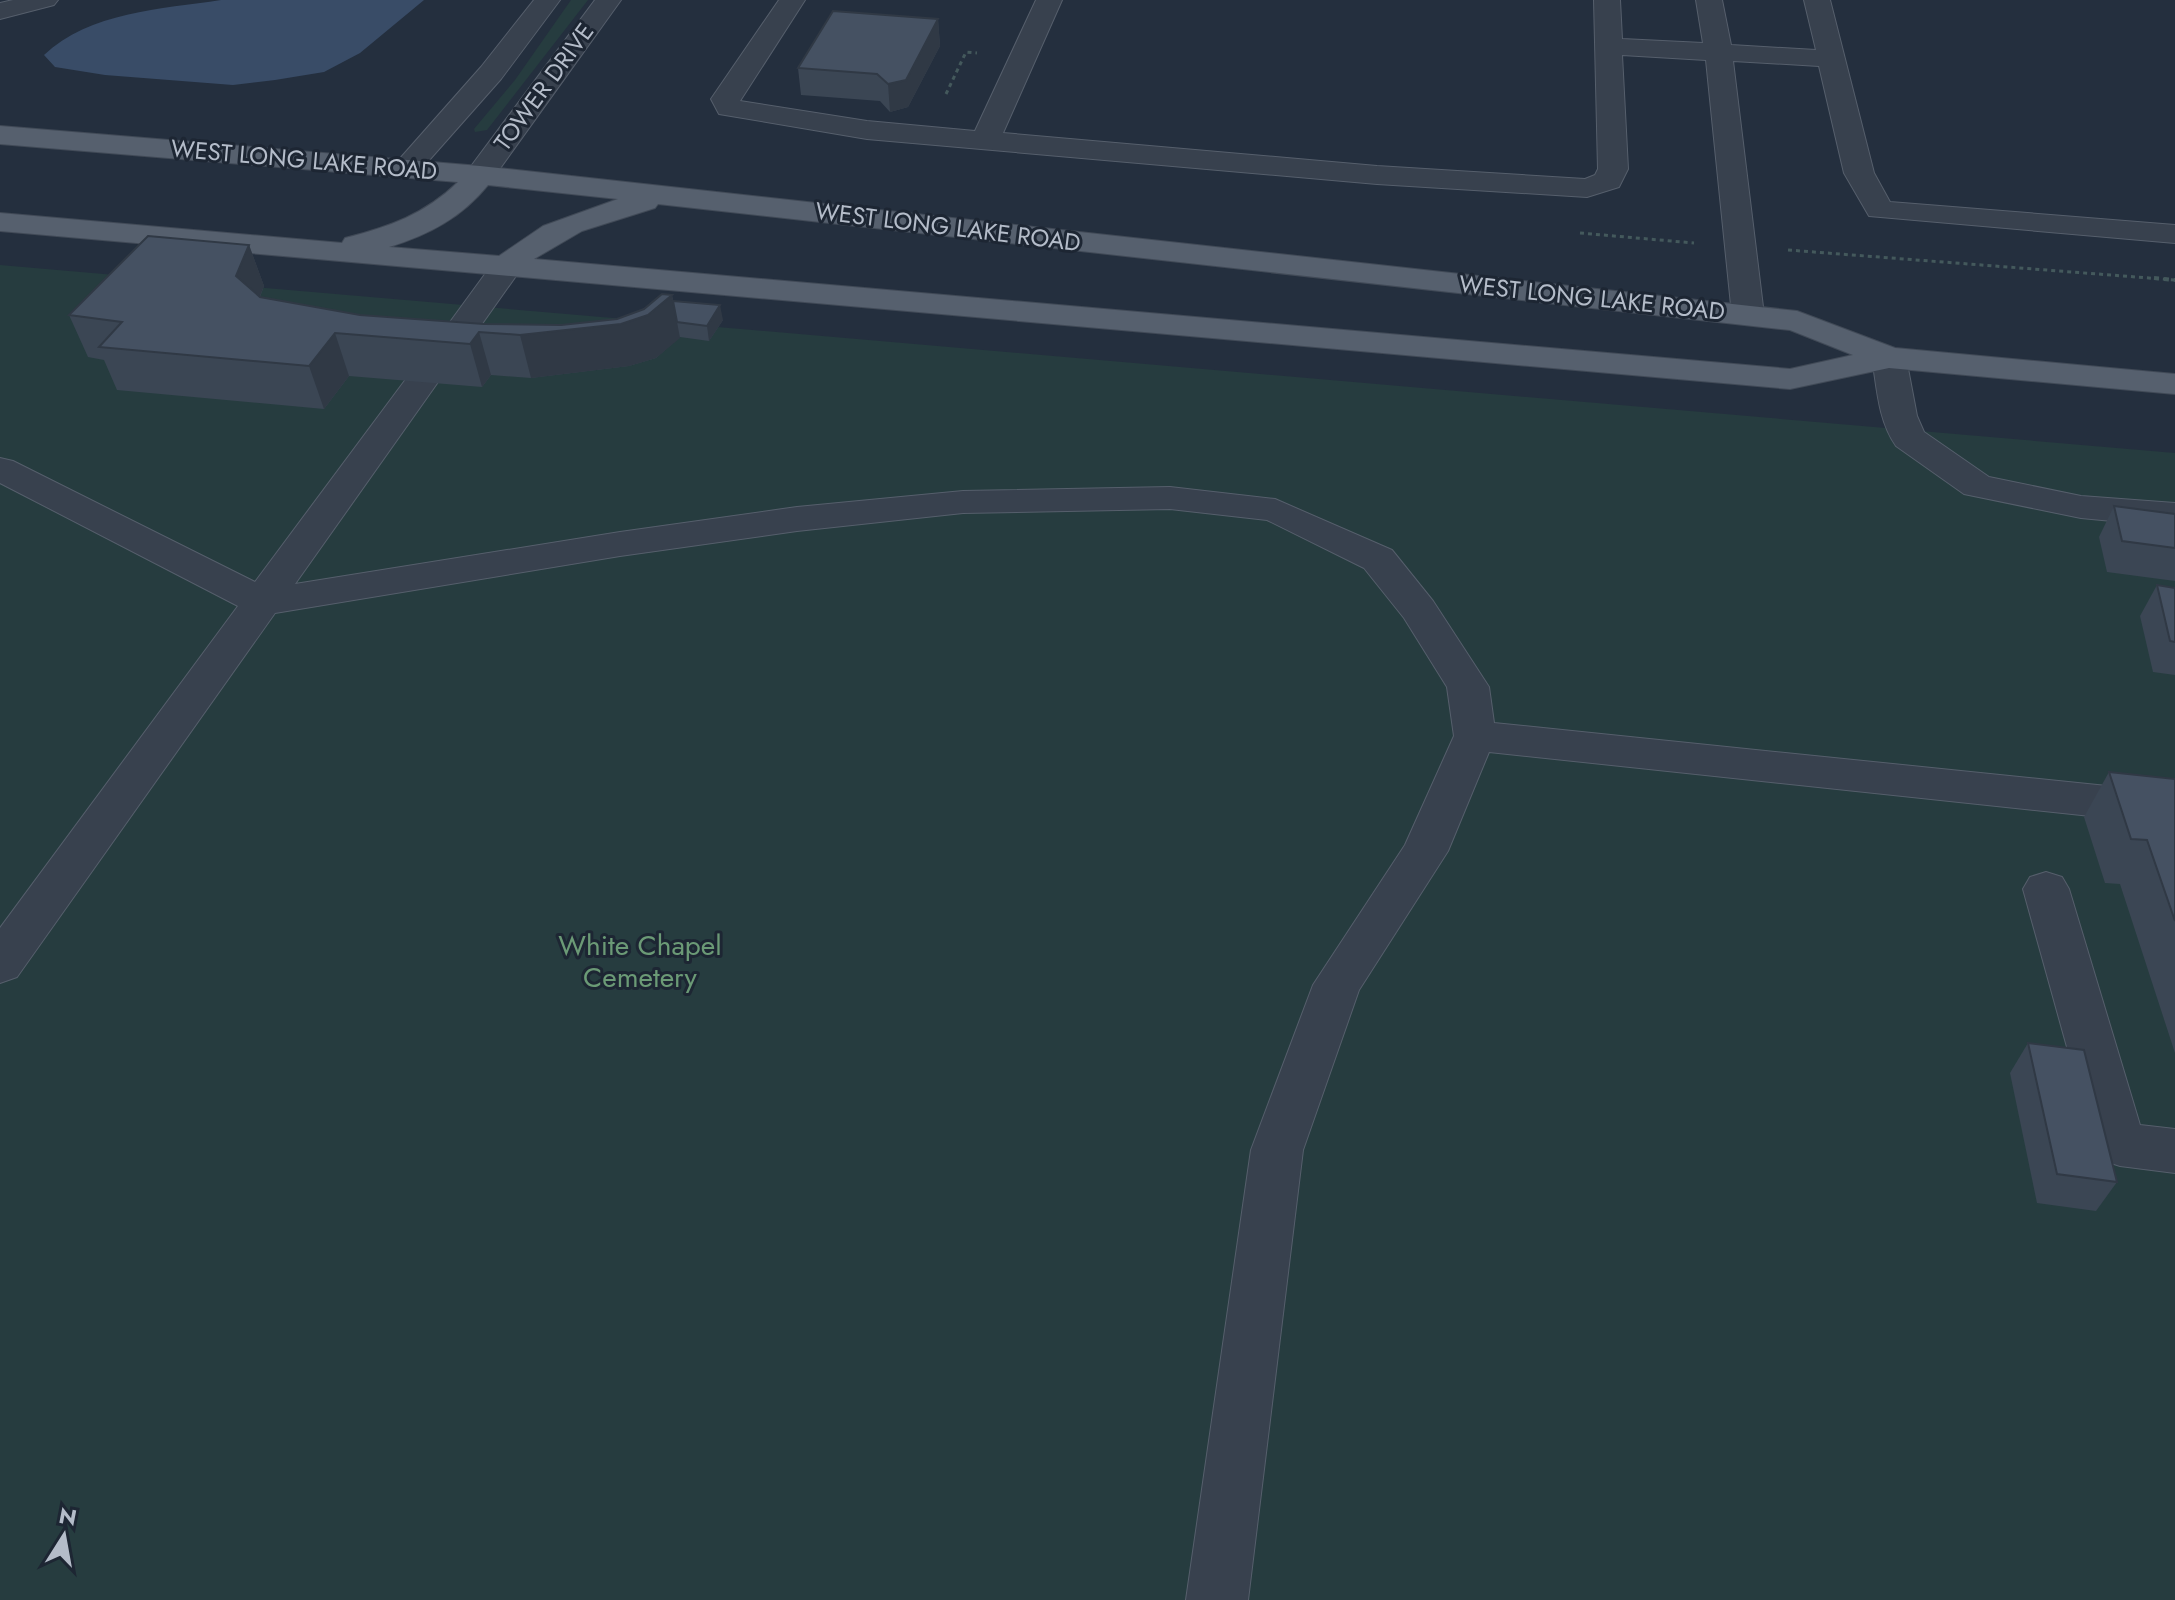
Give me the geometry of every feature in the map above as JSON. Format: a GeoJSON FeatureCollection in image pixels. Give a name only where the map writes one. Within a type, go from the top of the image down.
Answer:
{"type":"FeatureCollection","features":[{"type":"Feature","properties":{"kind":"main road","name":"WEST LONG LAKE ROAD"},"geometry":{"type":"LineString","coordinates":[[0,135],[480,175],[694,198],[1245,284],[1748,315],[1797,321],[1889,358],[2175,384]]}},
{"type":"Feature","properties":{"kind":"main road"},"geometry":{"type":"LineString","coordinates":[[326,251],[393,236],[422,224],[459,200],[480,175]]}},
{"type":"Feature","properties":{"kind":"main road"},"geometry":{"type":"LineString","coordinates":[[507,266],[547,234],[585,218],[647,202],[694,198]]}},
{"type":"Feature","properties":{"kind":"main road","name":"WEST LONG LAKE ROAD"},"geometry":{"type":"LineString","coordinates":[[0,222],[1790,379],[1889,358]]}},
{"type":"Feature","properties":{"kind":"main road"},"geometry":{"type":"LineString","coordinates":[[1188,326],[1236,307],[1245,284]]}},
{"type":"Feature","properties":{"kind":"street"},"geometry":{"type":"LineString","coordinates":[[0,11],[45,0]]}},
{"type":"Feature","properties":{"kind":"street","name":"TOWER DRIVE"},"geometry":{"type":"LineString","coordinates":[[406,169],[491,73],[547,0]]}},
{"type":"Feature","properties":{"kind":"street","name":"TOWER DRIVE"},"geometry":{"type":"LineString","coordinates":[[480,175],[608,0]]}},
{"type":"Feature","properties":{"kind":"street"},"geometry":{"type":"LineString","coordinates":[[792,0],[725,99],[729,108],[867,130],[1377,175],[1587,188],[1608,181],[1613,169],[1607,0]]}},
{"type":"Feature","properties":{"kind":"street"},"geometry":{"type":"LineString","coordinates":[[986,139],[1048,0]]}},
{"type":"Feature","properties":{"kind":"street"},"geometry":{"type":"LineString","coordinates":[[1709,0],[1719,55],[1748,315]]}},
{"type":"Feature","properties":{"kind":"street"},"geometry":{"type":"LineString","coordinates":[[1817,0],[1859,173],[1880,210],[2175,234]]}},
{"type":"Feature","properties":{"kind":"street"},"geometry":{"type":"LineString","coordinates":[[1610,46],[1719,55],[1832,59]]}},
{"type":"Feature","properties":{"kind":"street"},"geometry":{"type":"LineString","coordinates":[[0,964],[507,266]]}},
{"type":"Feature","properties":{"kind":"street"},"geometry":{"type":"LineString","coordinates":[[1889,358],[1899,416],[1909,438],[1977,486],[2081,507],[2175,515]]}},
{"type":"Feature","properties":{"kind":"street"},"geometry":{"type":"LineString","coordinates":[[0,469],[263,602],[620,544],[797,519],[963,502],[1185,500],[1275,510],[1378,559],[1419,610],[1468,687],[1475,736],[1425,851],[1337,985],[1277,1150],[1217,1600]]}},
{"type":"Feature","properties":{"kind":"street"},"geometry":{"type":"LineString","coordinates":[[1475,736],[2175,809]]}},
{"type":"Feature","properties":{"kind":"street"},"geometry":{"type":"LineString","coordinates":[[2046,889],[2120,1144],[2175,1151]]}},
{"type":"Feature","properties":{"kind":"green space"},"geometry":{"type":"Polygon","coordinates":[[[571,0],[588,0],[487,130],[475,132],[474,129],[515,80],[571,0]]]}},
{"type":"Feature","properties":{"kind":"green space","name":"White Chapel Cemetery"},"geometry":{"type":"Polygon","coordinates":[[[0,265],[2175,453],[2175,1600],[0,1600],[0,265]]]}},
{"type":"Feature","properties":{"kind":"water"},"geometry":{"type":"Polygon","coordinates":[[[221,0],[424,0],[360,53],[324,72],[275,80],[233,85],[105,75],[55,67],[44,55],[62,41],[104,21],[151,10],[221,0]]]}},
{"type":"Feature","properties":{"kind":"building"},"geometry":{"type":"Polygon","coordinates":[[[833,11],[938,19],[906,80],[888,84],[877,74],[798,68],[833,11]]]}},
{"type":"Feature","properties":{"kind":"building"},"geometry":{"type":"Polygon","coordinates":[[[148,236],[249,245],[236,276],[260,297],[360,315],[484,324],[561,325],[617,319],[644,309],[662,294],[672,295],[648,315],[621,324],[520,335],[479,332],[470,344],[335,333],[309,366],[99,347],[122,322],[69,315],[148,236]]]}},
{"type":"Feature","properties":{"kind":"building"},"geometry":{"type":"Polygon","coordinates":[[[673,301],[720,305],[707,326],[677,322],[673,301]]]}},
{"type":"Feature","properties":{"kind":"building"},"geometry":{"type":"Polygon","coordinates":[[[2114,506],[2175,514],[2175,548],[2122,541],[2114,506]]]}},
{"type":"Feature","properties":{"kind":"building"},"geometry":{"type":"Polygon","coordinates":[[[2157,585],[2175,588],[2175,642],[2170,641],[2157,585]]]}},
{"type":"Feature","properties":{"kind":"building"},"geometry":{"type":"Polygon","coordinates":[[[2109,772],[2175,779],[2175,921],[2147,840],[2131,839],[2109,772]]]}},
{"type":"Feature","properties":{"kind":"building"},"geometry":{"type":"Polygon","coordinates":[[[2028,1043],[2084,1050],[2117,1182],[2057,1174],[2028,1043]]]}}]}
